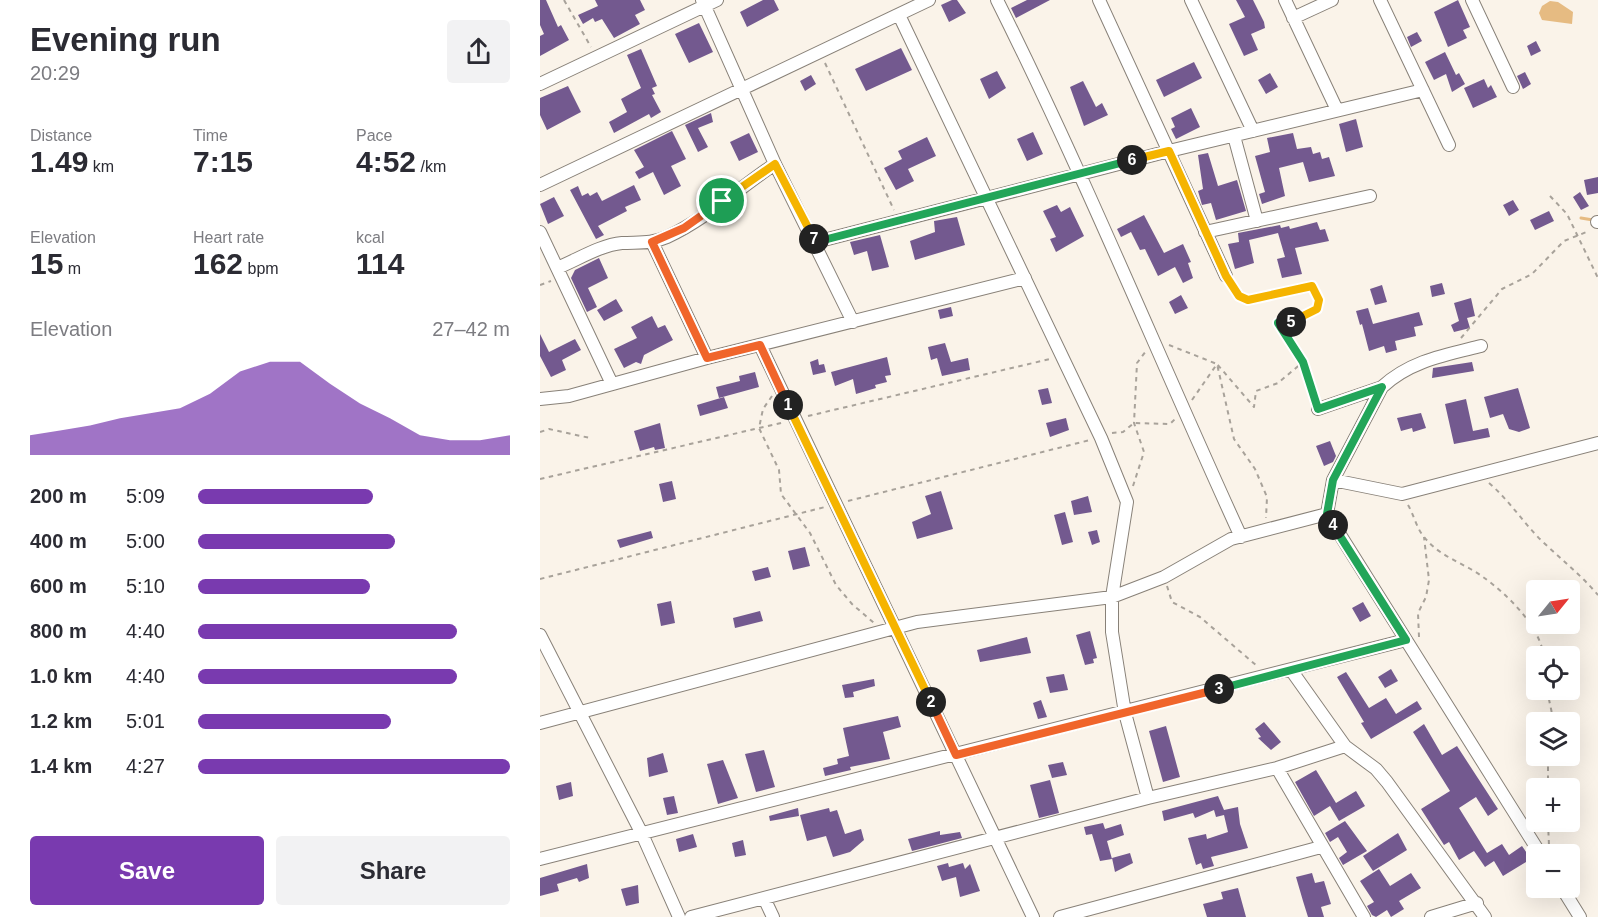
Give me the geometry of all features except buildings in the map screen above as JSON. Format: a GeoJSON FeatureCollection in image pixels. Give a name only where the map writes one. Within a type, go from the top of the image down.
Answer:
{"type":"FeatureCollection","features":[{"type":"Feature","properties":{"kind":"street"},"geometry":{"type":"LineString","coordinates":[[540,84],[703,3],[717,0]]}},
{"type":"Feature","properties":{"kind":"street"},"geometry":{"type":"LineString","coordinates":[[540,184],[929,0]]}},
{"type":"Feature","properties":{"kind":"street"},"geometry":{"type":"LineString","coordinates":[[997,0],[1155,339],[1184,411],[1241,537]]}},
{"type":"Feature","properties":{"kind":"street"},"geometry":{"type":"LineString","coordinates":[[1099,0],[1226,276]]}},
{"type":"Feature","properties":{"kind":"street"},"geometry":{"type":"LineString","coordinates":[[1191,0],[1253,131]]}},
{"type":"Feature","properties":{"kind":"street"},"geometry":{"type":"LineString","coordinates":[[1285,0],[1337,110]]}},
{"type":"Feature","properties":{"kind":"street"},"geometry":{"type":"LineString","coordinates":[[1293,18],[1332,0]]}},
{"type":"Feature","properties":{"kind":"street"},"geometry":{"type":"LineString","coordinates":[[1380,0],[1449,145]]}},
{"type":"Feature","properties":{"kind":"street"},"geometry":{"type":"LineString","coordinates":[[1472,0],[1514,87]]}},
{"type":"Feature","properties":{"kind":"street"},"geometry":{"type":"LineString","coordinates":[[703,3],[743,88],[775,164],[816,242],[853,322]]}},
{"type":"Feature","properties":{"kind":"street"},"geometry":{"type":"LineString","coordinates":[[899,15],[1101,438],[1127,502],[1112,597],[1112,632],[1125,713],[1148,798]]}},
{"type":"Feature","properties":{"kind":"street"},"geometry":{"type":"LineString","coordinates":[[816,242],[1079,173],[1423,90]]}},
{"type":"Feature","properties":{"kind":"street"},"geometry":{"type":"LineString","coordinates":[[1234,136],[1257,221]]}},
{"type":"Feature","properties":{"kind":"street"},"geometry":{"type":"LineString","coordinates":[[557,268],[605,248],[622,243],[652,242],[684,228],[775,164]]}},
{"type":"Feature","properties":{"kind":"street"},"geometry":{"type":"LineString","coordinates":[[1205,232],[1370,196]]}},
{"type":"Feature","properties":{"kind":"street"},"geometry":{"type":"LineString","coordinates":[[540,232],[612,384]]}},
{"type":"Feature","properties":{"kind":"street"},"geometry":{"type":"LineString","coordinates":[[652,242],[707,358]]}},
{"type":"Feature","properties":{"kind":"street"},"geometry":{"type":"LineString","coordinates":[[540,399],[569,396],[707,358],[1025,278]]}},
{"type":"Feature","properties":{"kind":"street"},"geometry":{"type":"LineString","coordinates":[[760,345],[836,504],[889,629],[956,755],[1033,917]]}},
{"type":"Feature","properties":{"kind":"street"},"geometry":{"type":"LineString","coordinates":[[1481,346],[1429,358],[1396,374],[1382,387],[1333,480],[1327,514],[1406,640],[1540,844]]}},
{"type":"Feature","properties":{"kind":"street"},"geometry":{"type":"LineString","coordinates":[[1318,409],[1382,387]]}},
{"type":"Feature","properties":{"kind":"street"},"geometry":{"type":"LineString","coordinates":[[1333,480],[1402,495],[1598,443]]}},
{"type":"Feature","properties":{"kind":"street"},"geometry":{"type":"LineString","coordinates":[[540,723],[917,622],[1112,597],[1164,578],[1232,539],[1327,514]]}},
{"type":"Feature","properties":{"kind":"street"},"geometry":{"type":"LineString","coordinates":[[540,635],[642,834],[679,917]]}},
{"type":"Feature","properties":{"kind":"street"},"geometry":{"type":"LineString","coordinates":[[540,859],[1125,713],[1406,640]]}},
{"type":"Feature","properties":{"kind":"street"},"geometry":{"type":"LineString","coordinates":[[1291,670],[1345,746],[1376,769],[1477,903],[1485,917]]}},
{"type":"Feature","properties":{"kind":"street"},"geometry":{"type":"LineString","coordinates":[[691,917],[1148,798],[1277,768],[1345,746]]}},
{"type":"Feature","properties":{"kind":"street"},"geometry":{"type":"LineString","coordinates":[[1277,768],[1321,847],[1364,917]]}},
{"type":"Feature","properties":{"kind":"street"},"geometry":{"type":"LineString","coordinates":[[1060,917],[1321,847]]}},
{"type":"Feature","properties":{"kind":"street"},"geometry":{"type":"LineString","coordinates":[[764,898],[773,917]]}},
{"type":"Feature","properties":{"kind":"street"},"geometry":{"type":"LineString","coordinates":[[1568,898],[1580,917]]}},
{"type":"Feature","properties":{"kind":"street"},"geometry":{"type":"LineString","coordinates":[[1431,917],[1477,903]]}},
{"type":"Feature","properties":{"kind":"path"},"geometry":{"type":"LineString","coordinates":[[564,0],[597,57]]}},
{"type":"Feature","properties":{"kind":"path"},"geometry":{"type":"LineString","coordinates":[[820,52],[899,220]]}},
{"type":"Feature","properties":{"kind":"path"},"geometry":{"type":"LineString","coordinates":[[1550,196],[1562,206],[1598,278]]}},
{"type":"Feature","properties":{"kind":"path"},"geometry":{"type":"LineString","coordinates":[[1456,342],[1468,332],[1481,312],[1502,289],[1532,274],[1564,241],[1589,232],[1598,222]]}},
{"type":"Feature","properties":{"kind":"path"},"geometry":{"type":"LineString","coordinates":[[1226,276],[1239,296],[1248,300],[1312,286],[1319,300],[1317,309],[1298,321],[1278,323],[1303,362],[1318,409]]}},
{"type":"Feature","properties":{"kind":"path"},"geometry":{"type":"LineString","coordinates":[[540,579],[1101,438],[1123,432],[1134,423],[1170,424],[1184,411],[1217,364],[1254,407],[1256,392],[1278,383],[1303,362]]}},
{"type":"Feature","properties":{"kind":"path"},"geometry":{"type":"LineString","coordinates":[[779,386],[763,409],[759,428],[779,470],[781,494],[810,533],[836,585],[852,604],[889,629]]}},
{"type":"Feature","properties":{"kind":"path"},"geometry":{"type":"LineString","coordinates":[[540,432],[549,429],[590,438]]}},
{"type":"Feature","properties":{"kind":"path"},"geometry":{"type":"LineString","coordinates":[[1478,474],[1500,493],[1542,542],[1576,570],[1598,595]]}},
{"type":"Feature","properties":{"kind":"path"},"geometry":{"type":"LineString","coordinates":[[1402,495],[1424,537],[1429,580],[1426,597],[1418,613],[1416,655]]}},
{"type":"Feature","properties":{"kind":"path"},"geometry":{"type":"LineString","coordinates":[[1424,537],[1445,555],[1483,577],[1515,605],[1535,633],[1540,646]]}},
{"type":"Feature","properties":{"kind":"path"},"geometry":{"type":"LineString","coordinates":[[1164,578],[1172,602],[1200,617],[1268,676]]}},
{"type":"Feature","properties":{"kind":"shaded area"},"geometry":{"type":"Polygon","coordinates":[[[1550,1],[1558,2],[1573,12],[1572,24],[1542,20],[1539,13],[1542,6],[1550,1]]]}},
{"type":"Feature","properties":{"kind":"waterway"},"geometry":{"type":"LineString","coordinates":[[1581,218],[1593,220]]}},
{"type":"Feature","properties":{"kind":"route"},"geometry":{"type":"LineString","coordinates":[[1169,151],[1226,276],[1239,296],[1248,300],[1312,286],[1319,300],[1317,309],[1298,321],[1278,323],[1303,362],[1318,409],[1382,387],[1333,480],[1327,514],[1406,640],[956,755],[760,345],[707,358],[652,242],[684,228],[722,201],[775,164],[816,242],[1169,151]]}}]}
